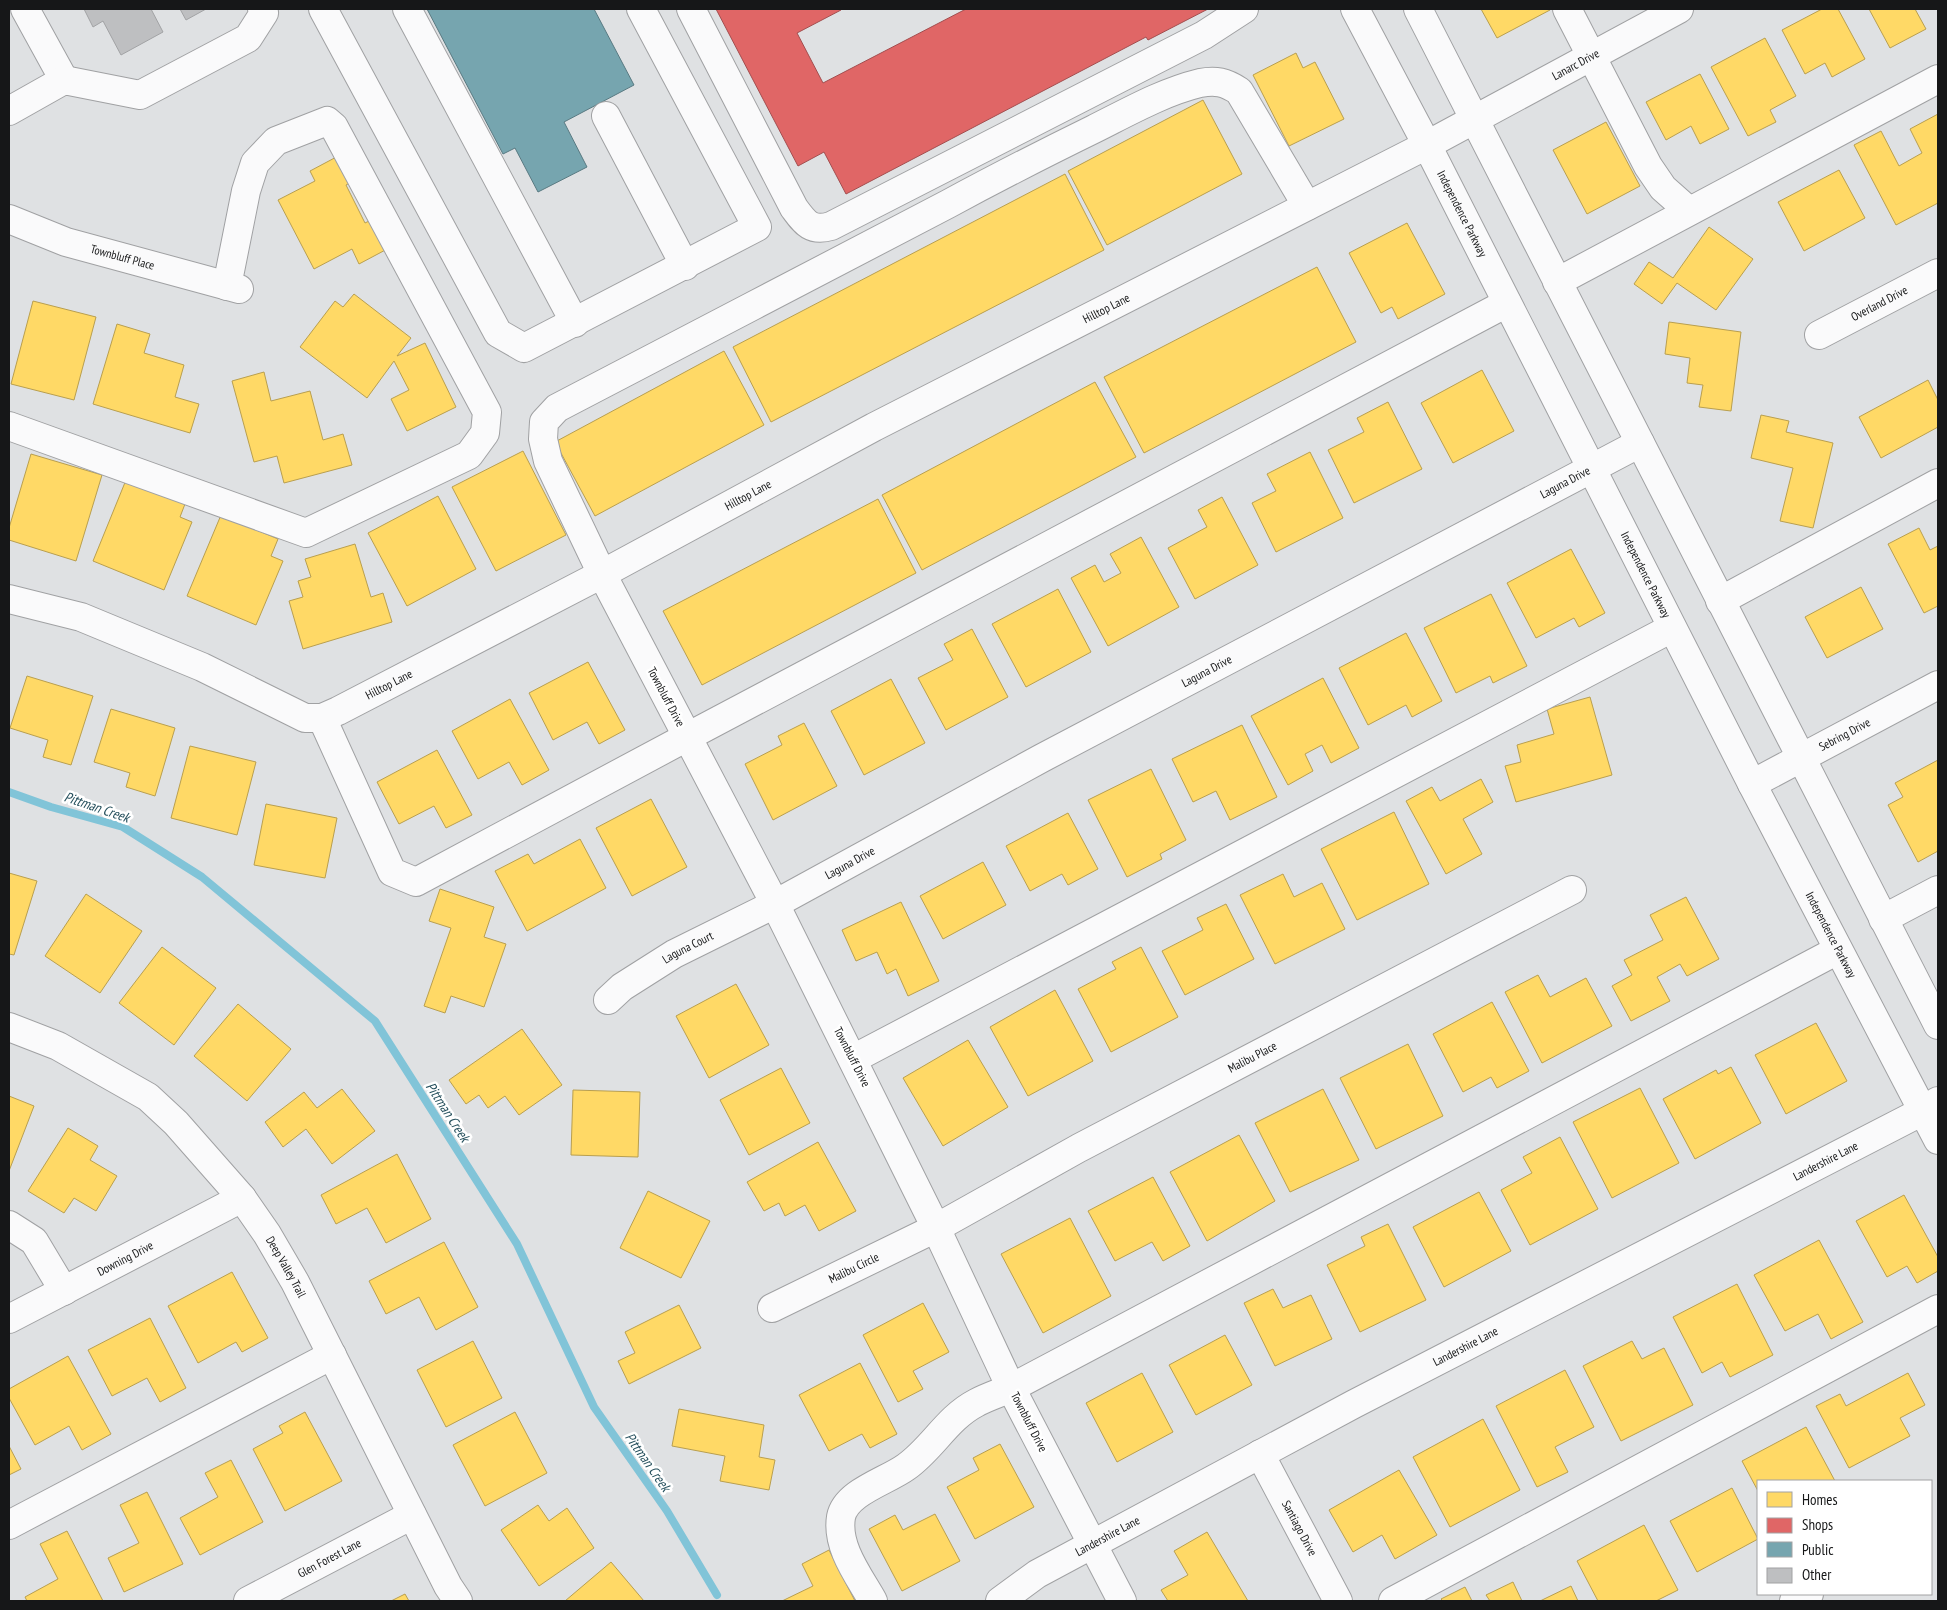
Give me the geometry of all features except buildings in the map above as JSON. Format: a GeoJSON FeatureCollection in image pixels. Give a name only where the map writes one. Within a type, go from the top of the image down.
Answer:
{"type":"FeatureCollection","features":[{"type":"Feature","properties":{"kind":"street"},"geometry":{"type":"LineString","coordinates":[[26,9],[64,80]]}},
{"type":"Feature","properties":{"kind":"street"},"geometry":{"type":"LineString","coordinates":[[9,110],[64,80],[140,96],[248,38],[264,14],[262,9]]}},
{"type":"Feature","properties":{"kind":"street"},"geometry":{"type":"LineString","coordinates":[[407,9],[575,323]]}},
{"type":"Feature","properties":{"kind":"street"},"geometry":{"type":"LineString","coordinates":[[329,11],[498,333],[524,348],[685,266],[757,226],[641,9]]}},
{"type":"Feature","properties":{"kind":"street"},"geometry":{"type":"LineString","coordinates":[[691,9],[794,208],[805,224],[820,229],[831,226],[954,165],[1195,40],[1244,9]]}},
{"type":"Feature","properties":{"kind":"street","name":"Independence Parkway"},"geometry":{"type":"LineString","coordinates":[[1355,9],[1426,144],[1838,950],[1931,1106],[1938,1140]]}},
{"type":"Feature","properties":{"kind":"street"},"geometry":{"type":"LineString","coordinates":[[1418,9],[1938,1025]]}},
{"type":"Feature","properties":{"kind":"street"},"geometry":{"type":"LineString","coordinates":[[1567,9],[1648,166],[1663,188],[1689,212]]}},
{"type":"Feature","properties":{"kind":"street","name":"Lanarc Drive"},"geometry":{"type":"LineString","coordinates":[[1474,118],[1678,9]]}},
{"type":"Feature","properties":{"kind":"street"},"geometry":{"type":"LineString","coordinates":[[1557,282],[1938,79]]}},
{"type":"Feature","properties":{"kind":"street","name":"Townbluff Drive"},"geometry":{"type":"LineString","coordinates":[[1122,1601],[1011,1388],[936,1228],[775,904],[602,574],[548,461],[543,439],[544,422],[557,408],[799,283],[1000,176],[1105,123],[1166,95],[1199,84],[1217,80],[1227,83],[1239,91],[1307,206]]}},
{"type":"Feature","properties":{"kind":"street"},"geometry":{"type":"LineString","coordinates":[[606,116],[685,266]]}},
{"type":"Feature","properties":{"kind":"street","name":"Hilltop Lane"},"geometry":{"type":"LineString","coordinates":[[322,718],[602,574],[874,427],[1307,206],[1474,118]]}},
{"type":"Feature","properties":{"kind":"street","name":"Townbluff Place"},"geometry":{"type":"LineString","coordinates":[[9,219],[66,242],[233,287],[246,191],[255,163],[276,141],[327,121],[334,127],[487,412],[485,433],[469,455],[306,533],[9,426]]}},
{"type":"Feature","properties":{"kind":"street","name":"Overland Drive"},"geometry":{"type":"LineString","coordinates":[[1819,335],[1938,273]]}},
{"type":"Feature","properties":{"kind":"street"},"geometry":{"type":"LineString","coordinates":[[9,599],[81,617],[202,667],[305,718],[322,718],[392,872],[416,882],[687,736],[1507,303]]}},
{"type":"Feature","properties":{"kind":"street","name":"Laguna Drive"},"geometry":{"type":"LineString","coordinates":[[775,904],[1042,758],[1640,443]]}},
{"type":"Feature","properties":{"kind":"street"},"geometry":{"type":"LineString","coordinates":[[1720,601],[1938,483]]}},
{"type":"Feature","properties":{"kind":"street"},"geometry":{"type":"LineString","coordinates":[[853,1060],[1672,628]]}},
{"type":"Feature","properties":{"kind":"street","name":"Sebring Drive"},"geometry":{"type":"LineString","coordinates":[[1752,784],[1938,685]]}},
{"type":"Feature","properties":{"kind":"street","name":"Malibu Place"},"geometry":{"type":"LineString","coordinates":[[936,1228],[1079,1148],[1572,890]]}},
{"type":"Feature","properties":{"kind":"street"},"geometry":{"type":"LineString","coordinates":[[1883,919],[1938,890]]}},
{"type":"Feature","properties":{"kind":"street","name":"Laguna Court"},"geometry":{"type":"LineString","coordinates":[[608,1000],[622,987],[674,954],[775,904]]}},
{"type":"Feature","properties":{"kind":"street"},"geometry":{"type":"LineString","coordinates":[[872,1601],[841,1542],[840,1528],[842,1515],[848,1502],[867,1489],[904,1469],[922,1455],[951,1422],[975,1403],[1011,1388],[1838,950]]}},
{"type":"Feature","properties":{"kind":"street","name":"Deep Valley Trail"},"geometry":{"type":"LineString","coordinates":[[9,1027],[58,1046],[148,1097],[176,1123],[242,1198],[267,1234],[295,1282],[448,1586],[458,1601]]}},
{"type":"Feature","properties":{"kind":"street","name":"Landershire Lane"},"geometry":{"type":"LineString","coordinates":[[1000,1601],[1037,1574],[1260,1454],[1931,1106]]}},
{"type":"Feature","properties":{"kind":"street","name":"Downing Drive"},"geometry":{"type":"LineString","coordinates":[[9,1319],[242,1198]]}},
{"type":"Feature","properties":{"kind":"street"},"geometry":{"type":"LineString","coordinates":[[9,1225],[34,1241],[64,1291]]}},
{"type":"Feature","properties":{"kind":"street","name":"Malibu Circle"},"geometry":{"type":"LineString","coordinates":[[772,1308],[936,1228]]}},
{"type":"Feature","properties":{"kind":"street"},"geometry":{"type":"LineString","coordinates":[[1394,1601],[1938,1309]]}},
{"type":"Feature","properties":{"kind":"street"},"geometry":{"type":"LineString","coordinates":[[9,1525],[332,1355]]}},
{"type":"Feature","properties":{"kind":"street","name":"Santiago Drive"},"geometry":{"type":"LineString","coordinates":[[1260,1454],[1338,1601]]}},
{"type":"Feature","properties":{"kind":"street","name":"Glen Forest Lane"},"geometry":{"type":"LineString","coordinates":[[248,1601],[412,1515]]}},
{"type":"Feature","properties":{"kind":"street"},"geometry":{"type":"LineString","coordinates":[[1794,1601],[1807,1595]]}},
{"type":"Feature","properties":{"kind":"waterway","name":"Pittman Creek"},"geometry":{"type":"LineString","coordinates":[[9,792],[51,807],[123,827],[202,877],[375,1021],[517,1244],[594,1407],[667,1511],[717,1595]]}}]}
